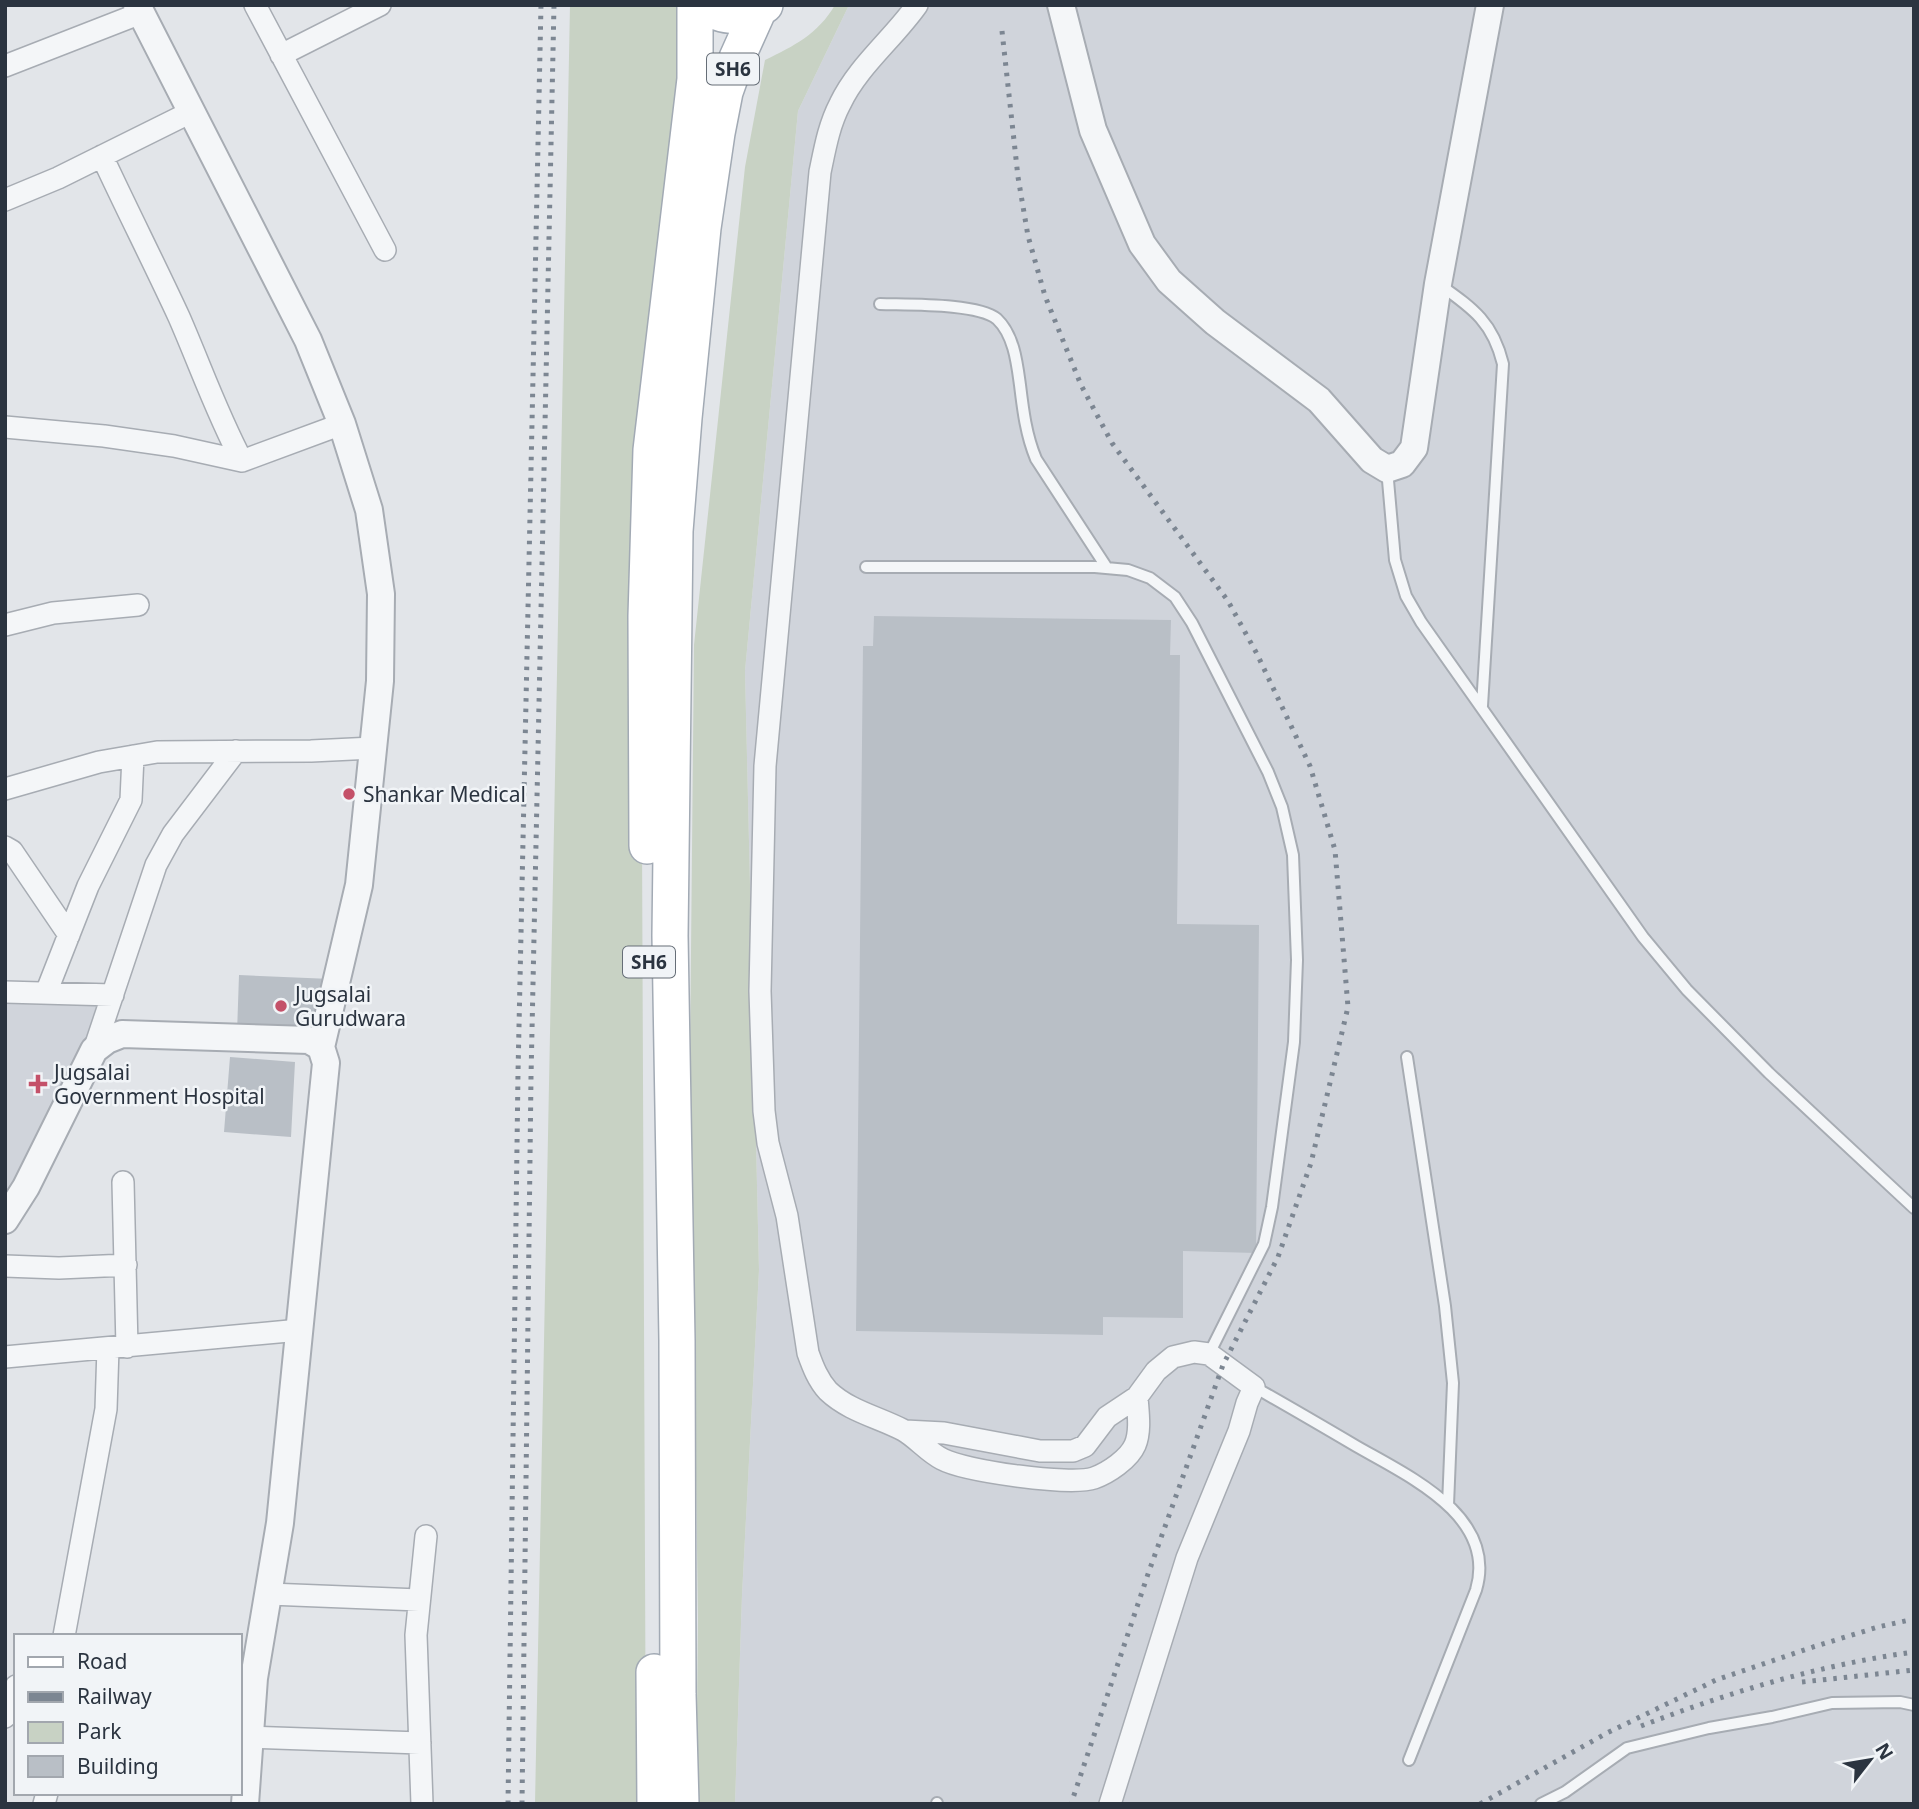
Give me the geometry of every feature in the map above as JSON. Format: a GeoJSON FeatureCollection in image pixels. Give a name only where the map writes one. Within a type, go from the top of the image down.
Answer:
{"type":"FeatureCollection","features":[{"type":"Feature","properties":{"kind":"main road","name":"SH6"},"geometry":{"type":"LineString","coordinates":[[655,1804],[653,1168],[646,616],[651,450],[694,90],[695,5]]}},
{"type":"Feature","properties":{"kind":"main road","name":"SH6"},"geometry":{"type":"LineString","coordinates":[[705,5],[725,15],[743,16],[762,7]]}},
{"type":"Feature","properties":{"kind":"main road","name":"SH6"},"geometry":{"type":"LineString","coordinates":[[681,1804],[670,936],[675,531],[702,241],[717,133],[725,92],[737,58],[762,7]]}},
{"type":"Feature","properties":{"kind":"street"},"geometry":{"type":"LineString","coordinates":[[255,5],[385,250]]}},
{"type":"Feature","properties":{"kind":"street"},"geometry":{"type":"LineString","coordinates":[[281,55],[380,5]]}},
{"type":"Feature","properties":{"kind":"street"},"geometry":{"type":"LineString","coordinates":[[917,5],[900,30],[861,71],[841,101],[831,123],[820,172],[765,766],[760,991],[764,1111],[768,1143],[789,1225],[808,1353],[815,1373],[827,1390],[845,1405],[905,1431],[942,1459],[979,1470],[1085,1479],[1106,1472],[1135,1447],[1138,1436],[1138,1397]]}},
{"type":"Feature","properties":{"kind":"street"},"geometry":{"type":"LineString","coordinates":[[1061,5],[1093,130],[1115,186],[1149,253],[1169,281],[1215,323],[1320,400],[1372,460],[1387,469],[1402,464],[1414,448],[1438,284],[1490,5]]}},
{"type":"Feature","properties":{"kind":"street"},"geometry":{"type":"LineString","coordinates":[[5,66],[145,8],[191,112],[308,340],[342,424],[369,510],[381,594],[380,681],[359,886],[321,1047],[326,1063],[300,1330],[280,1523],[254,1678],[245,1804]]}},
{"type":"Feature","properties":{"kind":"street"},"geometry":{"type":"LineString","coordinates":[[5,200],[191,112]]}},
{"type":"Feature","properties":{"kind":"street"},"geometry":{"type":"LineString","coordinates":[[102,156],[153,260],[214,404],[242,461]]}},
{"type":"Feature","properties":{"kind":"street"},"geometry":{"type":"LineString","coordinates":[[5,427],[104,436],[174,446],[242,461],[342,424]]}},
{"type":"Feature","properties":{"kind":"street"},"geometry":{"type":"LineString","coordinates":[[5,625],[53,613],[138,605]]}},
{"type":"Feature","properties":{"kind":"street"},"geometry":{"type":"LineString","coordinates":[[5,789],[86,765],[157,752],[373,748]]}},
{"type":"Feature","properties":{"kind":"street"},"geometry":{"type":"LineString","coordinates":[[5,1220],[26,1187],[94,1050],[156,865],[173,834],[236,751]]}},
{"type":"Feature","properties":{"kind":"street"},"geometry":{"type":"LineString","coordinates":[[46,993],[88,886],[131,800],[133,756]]}},
{"type":"Feature","properties":{"kind":"street"},"geometry":{"type":"LineString","coordinates":[[5,847],[12,850],[69,935]]}},
{"type":"Feature","properties":{"kind":"street"},"geometry":{"type":"LineString","coordinates":[[5,992],[113,995]]}},
{"type":"Feature","properties":{"kind":"street"},"geometry":{"type":"LineString","coordinates":[[94,1050],[107,1040],[122,1034],[309,1040],[321,1047]]}},
{"type":"Feature","properties":{"kind":"street"},"geometry":{"type":"LineString","coordinates":[[64,1634],[117,1348],[126,1265],[123,1182]]}},
{"type":"Feature","properties":{"kind":"street"},"geometry":{"type":"LineString","coordinates":[[5,1266],[59,1268],[126,1265]]}},
{"type":"Feature","properties":{"kind":"street"},"geometry":{"type":"LineString","coordinates":[[5,1357],[300,1330]]}},
{"type":"Feature","properties":{"kind":"street"},"geometry":{"type":"LineString","coordinates":[[905,1431],[944,1433],[1040,1451],[1073,1451],[1085,1446],[1107,1417],[1138,1397],[1156,1371],[1173,1357],[1194,1352],[1209,1354],[1254,1387],[1187,1558],[1110,1804]]}},
{"type":"Feature","properties":{"kind":"street"},"geometry":{"type":"LineString","coordinates":[[422,1804],[416,1635],[426,1536]]}},
{"type":"Feature","properties":{"kind":"street"},"geometry":{"type":"LineString","coordinates":[[269,1594],[419,1600]]}},
{"type":"Feature","properties":{"kind":"street"},"geometry":{"type":"LineString","coordinates":[[5,1717],[14,1692]]}},
{"type":"Feature","properties":{"kind":"street"},"geometry":{"type":"LineString","coordinates":[[250,1737],[420,1744]]}},
{"type":"Feature","properties":{"kind":"lane"},"geometry":{"type":"LineString","coordinates":[[1438,284],[1471,307],[1487,324],[1498,344],[1503,364],[1482,706]]}},
{"type":"Feature","properties":{"kind":"lane"},"geometry":{"type":"LineString","coordinates":[[880,304],[972,309],[995,318],[1003,327],[1016,357],[1028,441],[1107,568]]}},
{"type":"Feature","properties":{"kind":"lane"},"geometry":{"type":"LineString","coordinates":[[1387,469],[1395,560],[1406,596],[1643,937],[1686,990],[1769,1073],[1914,1208]]}},
{"type":"Feature","properties":{"kind":"lane"},"geometry":{"type":"LineString","coordinates":[[866,567],[1107,568],[1128,570],[1150,578],[1175,597],[1192,623],[1273,783],[1282,807],[1293,855],[1297,960],[1294,1042],[1272,1207],[1264,1244],[1209,1354]]}},
{"type":"Feature","properties":{"kind":"lane"},"geometry":{"type":"LineString","coordinates":[[1407,1057],[1445,1306],[1453,1383],[1448,1505]]}},
{"type":"Feature","properties":{"kind":"lane"},"geometry":{"type":"LineString","coordinates":[[1254,1387],[1418,1482],[1448,1505],[1477,1548],[1480,1576],[1409,1760]]}},
{"type":"Feature","properties":{"kind":"lane"},"geometry":{"type":"LineString","coordinates":[[1541,1804],[1565,1792],[1627,1748],[1832,1703],[1899,1702],[1914,1705]]}},
{"type":"Feature","properties":{"kind":"shaded area"},"geometry":{"type":"Polygon","coordinates":[[[849,5],[1914,5],[1914,1804],[735,1804],[742,1595],[759,1270],[745,671],[798,111],[849,5]]]}},
{"type":"Feature","properties":{"kind":"shaded area","name":"Jugsalai Government Hospital"},"geometry":{"type":"Polygon","coordinates":[[[5,999],[105,999],[87,1050],[5,1210],[5,999]]]}},
{"type":"Feature","properties":{"kind":"green space"},"geometry":{"type":"Polygon","coordinates":[[[570,5],[683,5],[642,838],[646,1804],[535,1804],[570,5]]]}},
{"type":"Feature","properties":{"kind":"green space"},"geometry":{"type":"Polygon","coordinates":[[[835,5],[849,5],[798,111],[745,671],[759,1270],[742,1595],[735,1804],[696,1804],[698,1618],[690,1055],[694,645],[745,167],[765,60],[813,31],[835,5]]]}},
{"type":"Feature","properties":{"kind":"building"},"geometry":{"type":"Polygon","coordinates":[[[874,616],[1171,620],[1170,655],[1180,655],[1177,924],[1259,925],[1256,1253],[1183,1251],[1183,1318],[1103,1317],[1103,1335],[856,1331],[863,646],[873,646],[874,616]]]}},
{"type":"Feature","properties":{"kind":"building","name":"Jugsalai Gurudwara"},"geometry":{"type":"Polygon","coordinates":[[[239,975],[331,979],[317,1034],[237,1033],[239,975]]]}},
{"type":"Feature","properties":{"kind":"building"},"geometry":{"type":"Polygon","coordinates":[[[230,1057],[295,1062],[291,1137],[224,1132],[230,1057]]]}},
{"type":"Feature","properties":{"kind":"railway"},"geometry":{"type":"LineString","coordinates":[[508,1804],[518,1073],[541,5]]}},
{"type":"Feature","properties":{"kind":"railway"},"geometry":{"type":"LineString","coordinates":[[522,1804],[531,1077],[554,5]]}},
{"type":"Feature","properties":{"kind":"railway"},"geometry":{"type":"LineString","coordinates":[[1002,31],[1018,177],[1028,236],[1045,296],[1081,385],[1112,443],[1228,601],[1257,654],[1310,766],[1335,850],[1348,1007],[1311,1163],[1278,1257],[1223,1365],[1148,1574],[1071,1804]]}},
{"type":"Feature","properties":{"kind":"railway"},"geometry":{"type":"LineString","coordinates":[[1480,1804],[1607,1733],[1716,1680],[1813,1647],[1914,1619]]}},
{"type":"Feature","properties":{"kind":"railway"},"geometry":{"type":"LineString","coordinates":[[1641,1726],[1775,1681],[1844,1664],[1914,1652]]}},
{"type":"Feature","properties":{"kind":"railway"},"geometry":{"type":"LineString","coordinates":[[1802,1682],[1914,1670]]}},
{"type":"Feature","properties":{"kind":"place","name":"Shankar Medical"},"geometry":{"type":"Point","coordinates":[349,794]}},
{"type":"Feature","properties":{"kind":"place","name":"Jugsalai Gurudwara"},"geometry":{"type":"Point","coordinates":[281,1006]}},
{"type":"Feature","properties":{"kind":"place","name":"Jugsalai Government Hospital"},"geometry":{"type":"Point","coordinates":[38,1084]}}]}
